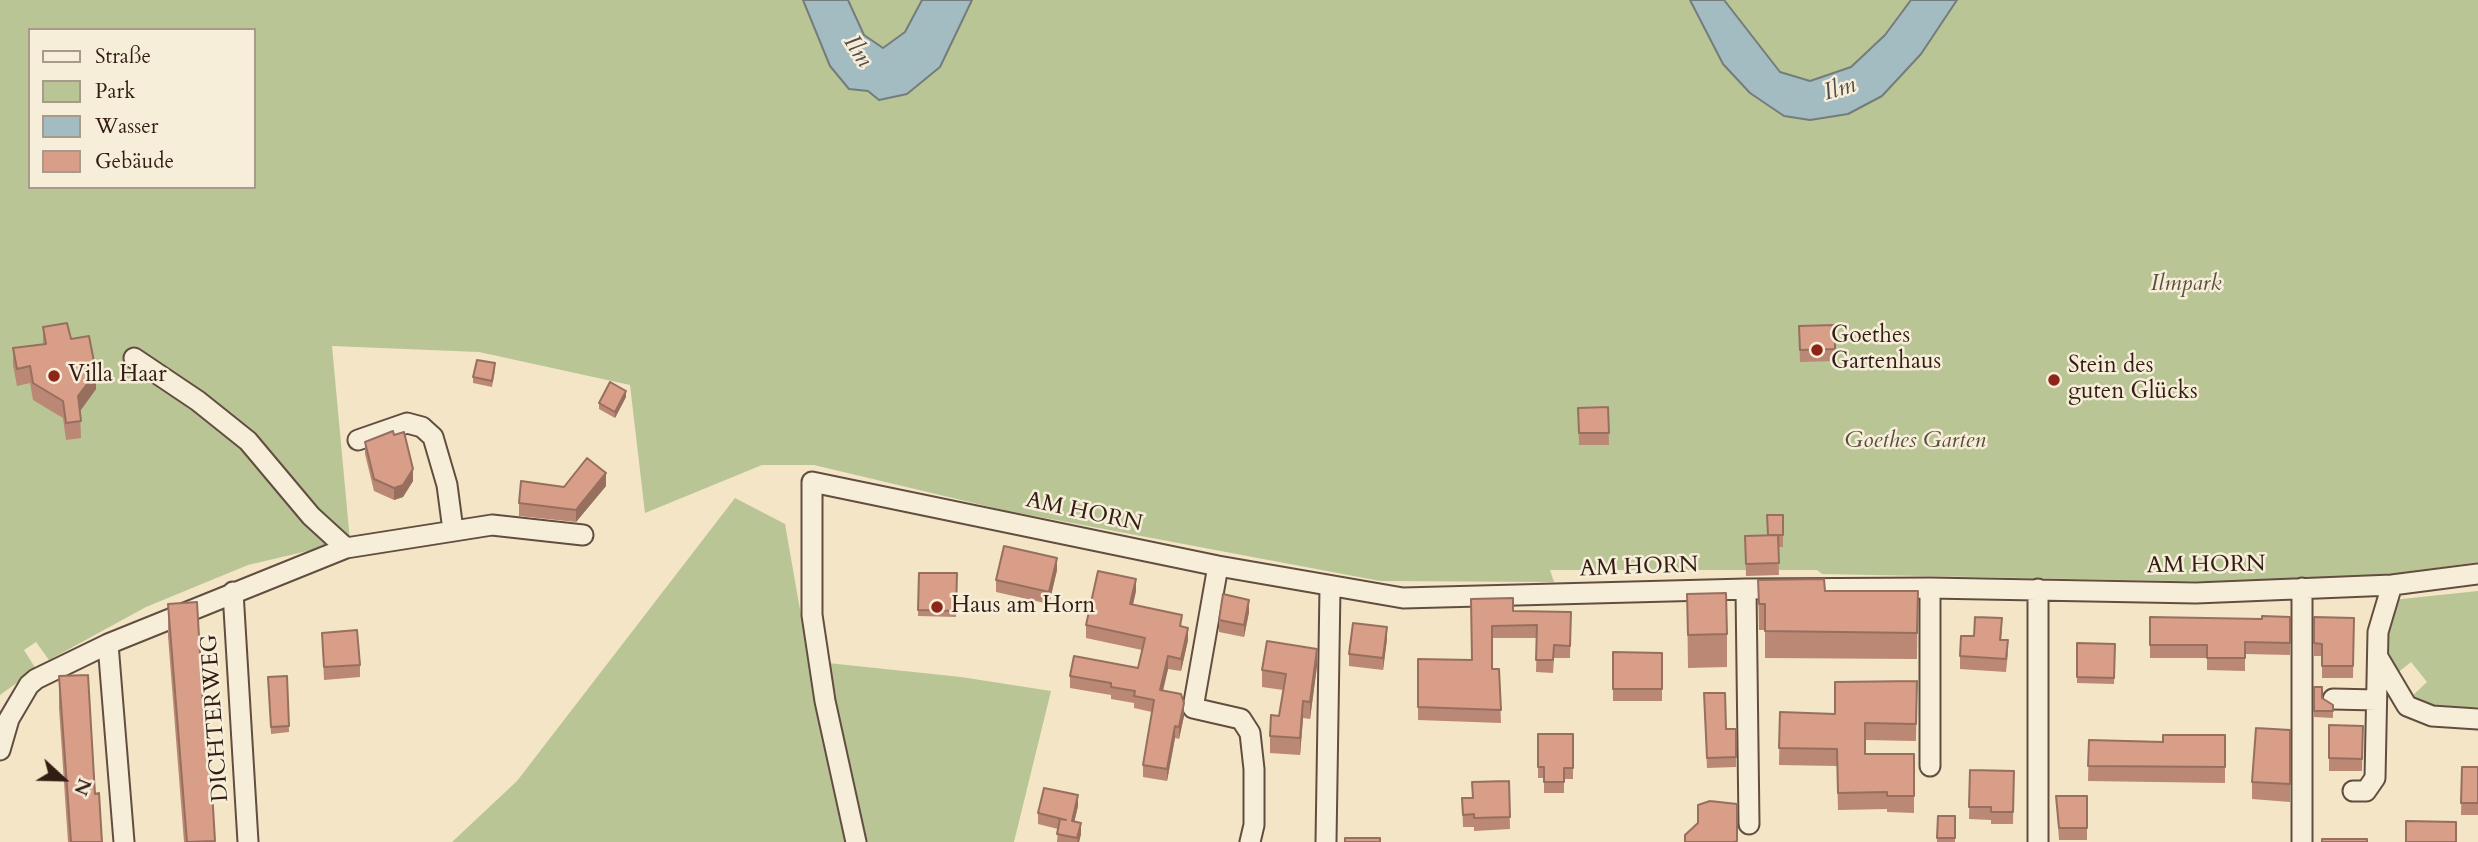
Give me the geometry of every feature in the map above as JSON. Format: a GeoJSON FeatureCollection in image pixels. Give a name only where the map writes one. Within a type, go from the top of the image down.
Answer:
{"type":"FeatureCollection","features":[{"type":"Feature","properties":{"kind":"street"},"geometry":{"type":"LineString","coordinates":[[134,358],[198,401],[248,441],[312,516],[346,548]]}},
{"type":"Feature","properties":{"kind":"street"},"geometry":{"type":"LineString","coordinates":[[358,440],[407,423],[422,427],[433,437],[447,485],[453,530]]}},
{"type":"Feature","properties":{"kind":"street","name":"AM HORN"},"geometry":{"type":"LineString","coordinates":[[856,842],[825,701],[812,615],[812,482],[1218,566],[1403,598],[1746,589],[1930,588],[2196,593],[2392,585],[2478,574]]}},
{"type":"Feature","properties":{"kind":"street","name":"DICHTERWEG"},"geometry":{"type":"LineString","coordinates":[[0,750],[9,719],[29,685],[107,644],[346,548],[492,525],[583,536]]}},
{"type":"Feature","properties":{"kind":"street"},"geometry":{"type":"LineString","coordinates":[[1218,566],[1193,708],[1241,719],[1250,733],[1254,791],[1254,825],[1250,842]]}},
{"type":"Feature","properties":{"kind":"street"},"geometry":{"type":"LineString","coordinates":[[2353,791],[2366,791],[2375,778],[2378,632],[2392,585]]}},
{"type":"Feature","properties":{"kind":"street"},"geometry":{"type":"LineString","coordinates":[[1326,842],[1330,587]]}},
{"type":"Feature","properties":{"kind":"street"},"geometry":{"type":"LineString","coordinates":[[1930,588],[1930,766]]}},
{"type":"Feature","properties":{"kind":"street"},"geometry":{"type":"LineString","coordinates":[[1746,589],[1749,824]]}},
{"type":"Feature","properties":{"kind":"street"},"geometry":{"type":"LineString","coordinates":[[2038,589],[2038,842]]}},
{"type":"Feature","properties":{"kind":"street"},"geometry":{"type":"LineString","coordinates":[[2302,589],[2302,842]]}},
{"type":"Feature","properties":{"kind":"street","name":"DICHTERWEG"},"geometry":{"type":"LineString","coordinates":[[233,592],[248,842]]}},
{"type":"Feature","properties":{"kind":"street"},"geometry":{"type":"LineString","coordinates":[[107,644],[124,842]]}},
{"type":"Feature","properties":{"kind":"street"},"geometry":{"type":"LineString","coordinates":[[2377,656],[2407,706],[2432,716],[2478,719]]}},
{"type":"Feature","properties":{"kind":"street"},"geometry":{"type":"LineString","coordinates":[[2333,699],[2376,700]]}},
{"type":"Feature","properties":{"kind":"green space","name":"Ilmpark"},"geometry":{"type":"Polygon","coordinates":[[[0,0],[2478,0],[2478,562],[2394,574],[2275,583],[1822,574],[1817,570],[1550,570],[1554,582],[1380,581],[1003,510],[814,465],[762,465],[645,513],[630,385],[479,352],[332,346],[350,541],[248,565],[146,607],[49,660],[36,642],[24,650],[36,669],[0,695],[0,0]]]}},
{"type":"Feature","properties":{"kind":"green space"},"geometry":{"type":"Polygon","coordinates":[[[735,498],[785,524],[809,661],[961,677],[1051,691],[1014,842],[452,842],[517,781],[735,498]]]}},
{"type":"Feature","properties":{"kind":"green space"},"geometry":{"type":"Polygon","coordinates":[[[2478,591],[2478,707],[2436,708],[2411,697],[2427,682],[2411,662],[2396,674],[2383,651],[2392,600],[2478,591]]]}},
{"type":"Feature","properties":{"kind":"water","name":"Ilm"},"geometry":{"type":"Polygon","coordinates":[[[803,0],[848,0],[864,35],[883,48],[905,32],[922,0],[972,0],[940,67],[907,94],[879,100],[868,91],[849,89],[830,66],[803,0]]]}},
{"type":"Feature","properties":{"kind":"water","name":"Ilm"},"geometry":{"type":"Polygon","coordinates":[[[1690,0],[1724,0],[1780,72],[1810,81],[1851,67],[1885,35],[1911,0],[1957,0],[1921,54],[1882,96],[1848,114],[1810,120],[1784,116],[1750,93],[1723,64],[1690,0]]]}},
{"type":"Feature","properties":{"kind":"building","name":"Villa Haar"},"geometry":{"type":"Polygon","coordinates":[[[67,323],[71,339],[89,336],[96,372],[78,396],[81,421],[66,423],[63,401],[33,383],[30,366],[17,369],[13,348],[46,344],[43,327],[67,323]]]}},
{"type":"Feature","properties":{"kind":"building"},"geometry":{"type":"Polygon","coordinates":[[[1835,325],[1835,349],[1800,350],[1799,326],[1835,325]]]}},
{"type":"Feature","properties":{"kind":"building"},"geometry":{"type":"Polygon","coordinates":[[[477,360],[495,363],[492,381],[473,377],[477,360]]]}},
{"type":"Feature","properties":{"kind":"building"},"geometry":{"type":"Polygon","coordinates":[[[610,382],[626,391],[615,412],[599,403],[610,382]]]}},
{"type":"Feature","properties":{"kind":"building"},"geometry":{"type":"Polygon","coordinates":[[[1608,407],[1609,433],[1579,433],[1578,408],[1608,407]]]}},
{"type":"Feature","properties":{"kind":"building"},"geometry":{"type":"Polygon","coordinates":[[[393,431],[394,435],[404,432],[413,469],[403,485],[394,488],[374,479],[365,442],[393,431]]]}},
{"type":"Feature","properties":{"kind":"building"},"geometry":{"type":"Polygon","coordinates":[[[587,458],[606,473],[576,510],[519,503],[521,481],[564,487],[587,458]]]}},
{"type":"Feature","properties":{"kind":"building"},"geometry":{"type":"Polygon","coordinates":[[[1767,515],[1783,515],[1783,535],[1768,535],[1767,515]]]}},
{"type":"Feature","properties":{"kind":"building"},"geometry":{"type":"Polygon","coordinates":[[[1778,535],[1779,563],[1746,564],[1745,536],[1778,535]]]}},
{"type":"Feature","properties":{"kind":"building"},"geometry":{"type":"Polygon","coordinates":[[[1004,546],[1057,558],[1049,592],[996,580],[1004,546]]]}},
{"type":"Feature","properties":{"kind":"building"},"geometry":{"type":"Polygon","coordinates":[[[1098,571],[1136,579],[1130,604],[1182,615],[1180,626],[1188,628],[1181,659],[1168,656],[1160,690],[1181,694],[1184,703],[1179,727],[1175,726],[1167,769],[1143,765],[1154,700],[1134,696],[1135,691],[1111,687],[1111,683],[1070,676],[1074,656],[1138,668],[1145,638],[1086,625],[1098,571]]]}},
{"type":"Feature","properties":{"kind":"building","name":"Haus am Horn"},"geometry":{"type":"Polygon","coordinates":[[[919,573],[957,573],[956,611],[918,610],[919,573]]]}},
{"type":"Feature","properties":{"kind":"building"},"geometry":{"type":"Polygon","coordinates":[[[1824,579],[1825,591],[1918,591],[1917,633],[1765,631],[1765,604],[1759,604],[1758,580],[1824,579]]]}},
{"type":"Feature","properties":{"kind":"building"},"geometry":{"type":"Polygon","coordinates":[[[1726,593],[1727,634],[1688,635],[1687,594],[1726,593]]]}},
{"type":"Feature","properties":{"kind":"building"},"geometry":{"type":"Polygon","coordinates":[[[1223,594],[1249,600],[1244,625],[1219,620],[1223,594]]]}},
{"type":"Feature","properties":{"kind":"building"},"geometry":{"type":"Polygon","coordinates":[[[1513,598],[1513,611],[1571,612],[1570,646],[1554,645],[1553,660],[1536,660],[1537,625],[1492,626],[1492,669],[1499,669],[1501,710],[1418,707],[1418,659],[1472,660],[1471,599],[1513,598]]]}},
{"type":"Feature","properties":{"kind":"building"},"geometry":{"type":"Polygon","coordinates":[[[197,602],[204,723],[208,723],[215,841],[187,842],[168,604],[197,602]]]}},
{"type":"Feature","properties":{"kind":"building"},"geometry":{"type":"Polygon","coordinates":[[[2262,616],[2290,617],[2290,643],[2245,642],[2245,658],[2207,658],[2207,645],[2150,645],[2150,617],[2262,619],[2262,616]]]}},
{"type":"Feature","properties":{"kind":"building"},"geometry":{"type":"Polygon","coordinates":[[[1975,617],[2002,618],[2000,640],[2008,640],[2006,659],[1960,656],[1961,636],[1974,636],[1975,617]]]}},
{"type":"Feature","properties":{"kind":"building"},"geometry":{"type":"Polygon","coordinates":[[[2314,617],[2354,618],[2353,666],[2322,666],[2322,644],[2314,643],[2314,617]]]}},
{"type":"Feature","properties":{"kind":"building"},"geometry":{"type":"Polygon","coordinates":[[[1353,623],[1387,627],[1383,658],[1349,654],[1353,623]]]}},
{"type":"Feature","properties":{"kind":"building"},"geometry":{"type":"Polygon","coordinates":[[[357,630],[360,665],[324,667],[322,633],[357,630]]]}},
{"type":"Feature","properties":{"kind":"building"},"geometry":{"type":"Polygon","coordinates":[[[1267,641],[1317,649],[1310,702],[1303,701],[1300,738],[1270,736],[1271,715],[1279,716],[1286,674],[1262,670],[1267,641]]]}},
{"type":"Feature","properties":{"kind":"building"},"geometry":{"type":"Polygon","coordinates":[[[2077,643],[2115,644],[2114,678],[2077,677],[2077,643]]]}},
{"type":"Feature","properties":{"kind":"building"},"geometry":{"type":"Polygon","coordinates":[[[1613,652],[1662,653],[1662,689],[1613,689],[1613,652]]]}},
{"type":"Feature","properties":{"kind":"building"},"geometry":{"type":"Polygon","coordinates":[[[88,675],[95,794],[99,793],[102,842],[71,842],[59,676],[88,675]]]}},
{"type":"Feature","properties":{"kind":"building"},"geometry":{"type":"Polygon","coordinates":[[[287,676],[289,726],[271,727],[268,677],[287,676]]]}},
{"type":"Feature","properties":{"kind":"building"},"geometry":{"type":"Polygon","coordinates":[[[1917,681],[1916,724],[1865,723],[1865,754],[1914,754],[1914,796],[1887,796],[1887,792],[1838,793],[1837,749],[1779,748],[1780,712],[1835,714],[1835,682],[1917,681]]]}},
{"type":"Feature","properties":{"kind":"building"},"geometry":{"type":"Polygon","coordinates":[[[2314,687],[2322,687],[2322,698],[2333,705],[2333,711],[2314,711],[2314,687]]]}},
{"type":"Feature","properties":{"kind":"building"},"geometry":{"type":"Polygon","coordinates":[[[1704,693],[1725,693],[1726,729],[1736,729],[1736,757],[1707,758],[1704,693]]]}},
{"type":"Feature","properties":{"kind":"building"},"geometry":{"type":"Polygon","coordinates":[[[2329,725],[2363,726],[2362,759],[2329,758],[2329,725]]]}},
{"type":"Feature","properties":{"kind":"building"},"geometry":{"type":"Polygon","coordinates":[[[2256,728],[2290,730],[2290,784],[2252,782],[2256,728]]]}},
{"type":"Feature","properties":{"kind":"building"},"geometry":{"type":"Polygon","coordinates":[[[1538,734],[1573,734],[1573,768],[1564,768],[1564,782],[1544,782],[1544,767],[1538,767],[1538,734]]]}},
{"type":"Feature","properties":{"kind":"building"},"geometry":{"type":"Polygon","coordinates":[[[2163,735],[2225,735],[2225,767],[2088,766],[2089,740],[2163,742],[2163,735]]]}},
{"type":"Feature","properties":{"kind":"building"},"geometry":{"type":"Polygon","coordinates":[[[2462,767],[2478,767],[2478,803],[2461,803],[2462,767]]]}},
{"type":"Feature","properties":{"kind":"building"},"geometry":{"type":"Polygon","coordinates":[[[1970,770],[2014,771],[2013,812],[1991,812],[1991,807],[1969,807],[1970,770]]]}},
{"type":"Feature","properties":{"kind":"building"},"geometry":{"type":"Polygon","coordinates":[[[1509,781],[1510,817],[1474,818],[1474,814],[1463,815],[1462,798],[1473,798],[1472,782],[1509,781]]]}},
{"type":"Feature","properties":{"kind":"building"},"geometry":{"type":"Polygon","coordinates":[[[1044,788],[1078,795],[1072,821],[1081,823],[1077,838],[1057,834],[1060,819],[1066,820],[1038,813],[1044,788]]]}},
{"type":"Feature","properties":{"kind":"building"},"geometry":{"type":"Polygon","coordinates":[[[2056,796],[2087,796],[2087,828],[2059,828],[2056,796]]]}},
{"type":"Feature","properties":{"kind":"building"},"geometry":{"type":"Polygon","coordinates":[[[1710,801],[1737,804],[1737,841],[1685,842],[1685,835],[1698,823],[1698,805],[1710,801]]]}},
{"type":"Feature","properties":{"kind":"building"},"geometry":{"type":"Polygon","coordinates":[[[1938,816],[1955,816],[1955,838],[1937,838],[1938,816]]]}},
{"type":"Feature","properties":{"kind":"building"},"geometry":{"type":"Polygon","coordinates":[[[2406,821],[2456,822],[2456,842],[2406,842],[2406,821]]]}},
{"type":"Feature","properties":{"kind":"building"},"geometry":{"type":"Polygon","coordinates":[[[1345,838],[1380,838],[1380,842],[1345,842],[1345,838]]]}},
{"type":"Feature","properties":{"kind":"building"},"geometry":{"type":"Polygon","coordinates":[[[2322,839],[2367,839],[2367,842],[2322,842],[2322,839]]]}},
{"type":"Feature","properties":{"kind":"place","name":"Goethes Gartenhaus"},"geometry":{"type":"Point","coordinates":[1817,350]}},
{"type":"Feature","properties":{"kind":"place","name":"Villa Haar"},"geometry":{"type":"Point","coordinates":[54,376]}},
{"type":"Feature","properties":{"kind":"place","name":"Stein des guten Glücks"},"geometry":{"type":"Point","coordinates":[2054,380]}},
{"type":"Feature","properties":{"kind":"place","name":"Haus am Horn"},"geometry":{"type":"Point","coordinates":[937,607]}},
{"type":"Feature","properties":{"kind":"park label","name":"Goethes Garten"},"geometry":{"type":"Point","coordinates":[1915,442]}}]}
